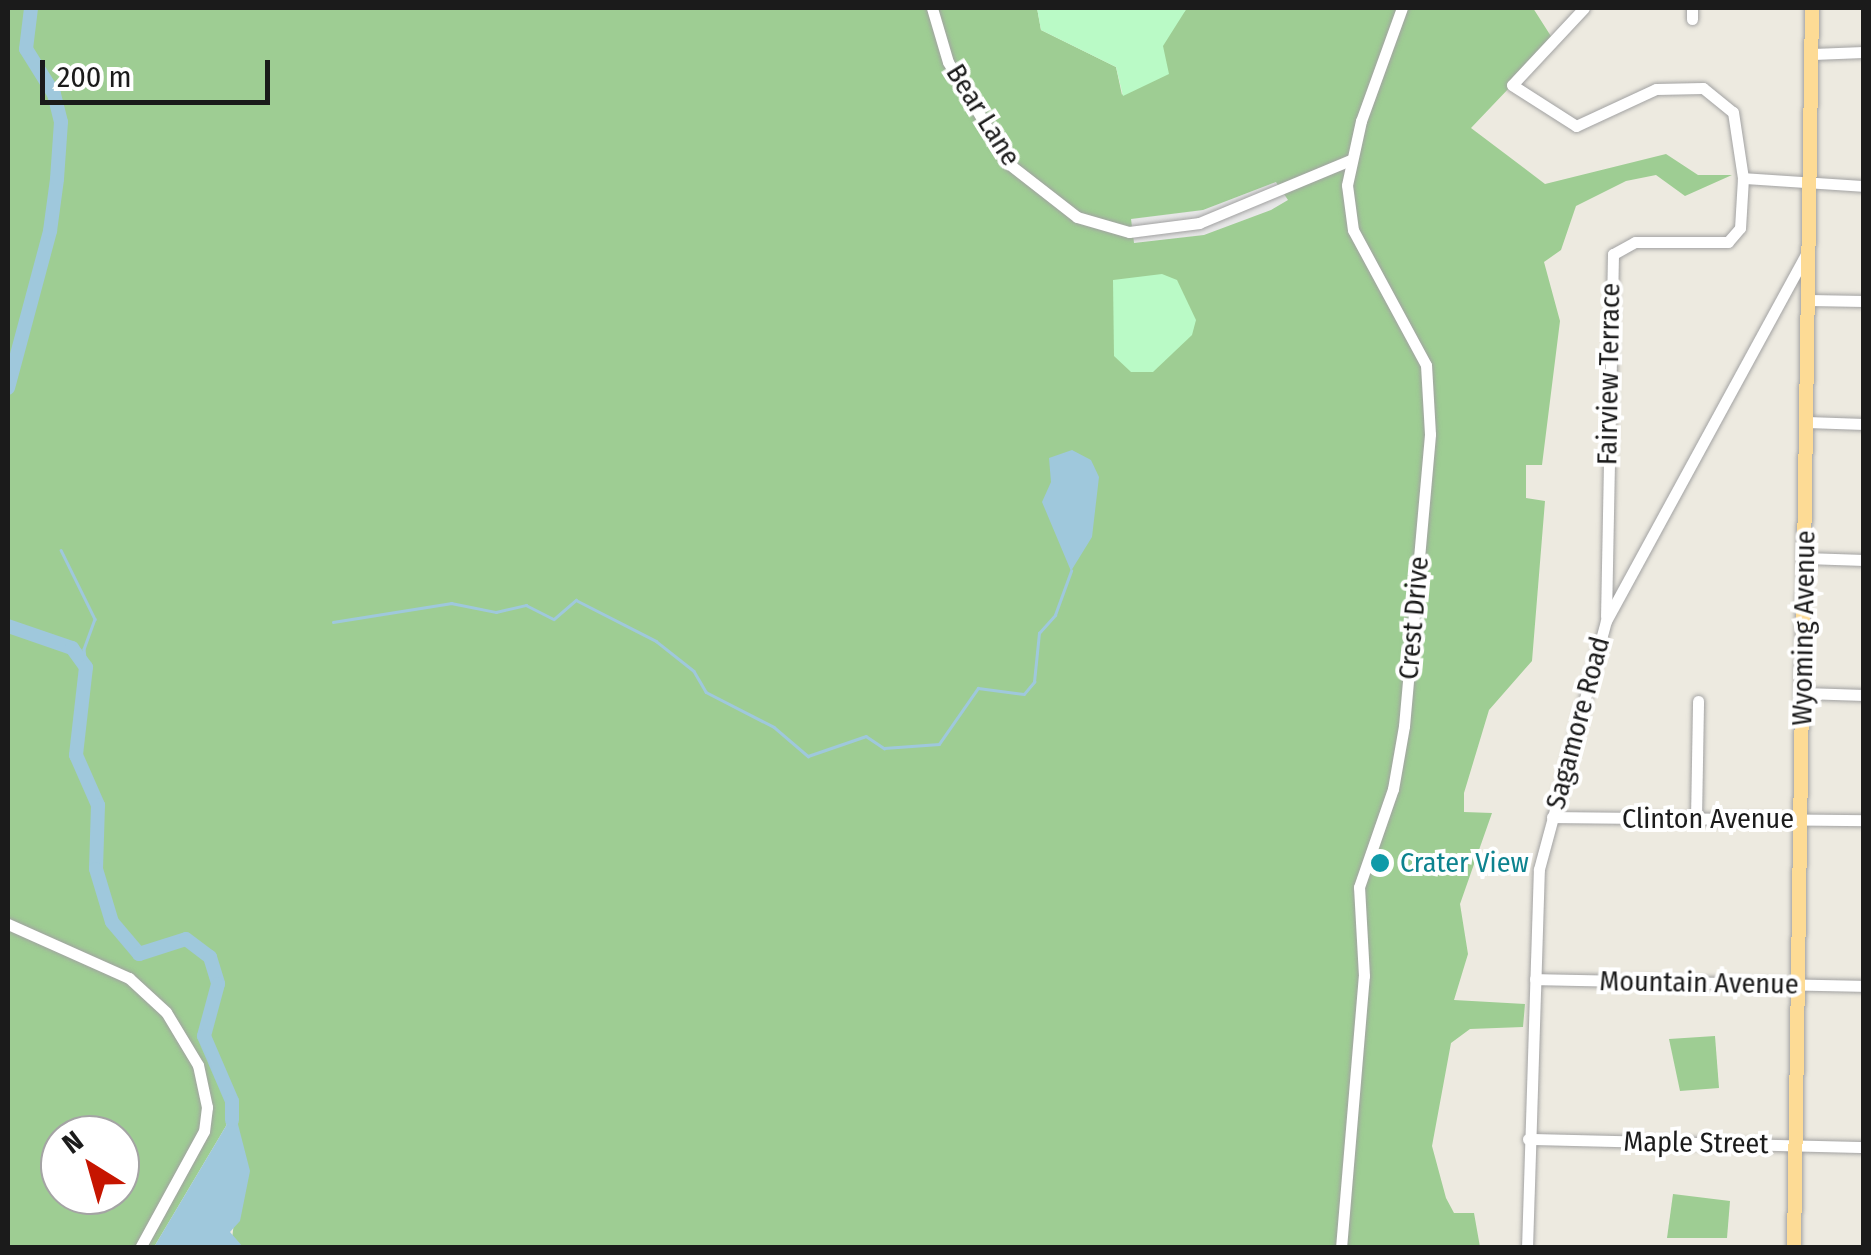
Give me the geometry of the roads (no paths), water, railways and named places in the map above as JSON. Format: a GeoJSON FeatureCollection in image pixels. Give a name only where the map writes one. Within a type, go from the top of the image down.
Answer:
{"type":"FeatureCollection","features":[{"type":"Feature","properties":{"kind":"main road","name":"Wyoming Avenue"},"geometry":{"type":"LineString","coordinates":[[1794,1248],[1801,985],[1812,8]]}},
{"type":"Feature","properties":{"kind":"street","name":"Bear Lane"},"geometry":{"type":"LineString","coordinates":[[932,8],[948,62],[1009,164],[1078,217],[1113,230],[1165,230],[1232,210],[1346,162]]}},
{"type":"Feature","properties":{"kind":"street","name":"Crest Drive"},"geometry":{"type":"LineString","coordinates":[[1341,1248],[1364,976],[1358,887],[1392,789],[1404,726],[1430,434],[1426,365],[1415,336],[1354,230],[1346,162],[1402,8]]}},
{"type":"Feature","properties":{"kind":"street","name":"Fairview Terrace"},"geometry":{"type":"LineString","coordinates":[[1584,8],[1512,84],[1576,126],[1656,89],[1703,88],[1733,112],[1743,178],[1740,228],[1728,242],[1630,242],[1611,260],[1606,621]]}},
{"type":"Feature","properties":{"kind":"street"},"geometry":{"type":"LineString","coordinates":[[1812,54],[1864,52]]}},
{"type":"Feature","properties":{"kind":"street"},"geometry":{"type":"LineString","coordinates":[[1743,178],[1864,186]]}},
{"type":"Feature","properties":{"kind":"street","name":"Sagamore Road"},"geometry":{"type":"LineString","coordinates":[[1527,1248],[1538,869],[1606,621],[1809,248]]}},
{"type":"Feature","properties":{"kind":"street"},"geometry":{"type":"LineString","coordinates":[[1808,300],[1864,300]]}},
{"type":"Feature","properties":{"kind":"street"},"geometry":{"type":"LineString","coordinates":[[1807,422],[1864,424]]}},
{"type":"Feature","properties":{"kind":"street"},"geometry":{"type":"LineString","coordinates":[[1805,558],[1864,560]]}},
{"type":"Feature","properties":{"kind":"street"},"geometry":{"type":"LineString","coordinates":[[1804,693],[1864,695]]}},
{"type":"Feature","properties":{"kind":"street"},"geometry":{"type":"LineString","coordinates":[[1696,819],[1698,701]]}},
{"type":"Feature","properties":{"kind":"street","name":"Clinton Avenue"},"geometry":{"type":"LineString","coordinates":[[1552,817],[1864,820]]}},
{"type":"Feature","properties":{"kind":"street"},"geometry":{"type":"LineString","coordinates":[[8,924],[129,978],[166,1012],[198,1064],[207,1108],[204,1130],[140,1248]]}},
{"type":"Feature","properties":{"kind":"street","name":"Mountain Avenue"},"geometry":{"type":"LineString","coordinates":[[1535,979],[1864,986]]}},
{"type":"Feature","properties":{"kind":"street","name":"Maple Street"},"geometry":{"type":"LineString","coordinates":[[1528,1139],[1864,1146]]}},
{"type":"Feature","properties":{"kind":"water"},"geometry":{"type":"Polygon","coordinates":[[[1072,450],[1091,460],[1099,477],[1092,537],[1071,571],[1042,502],[1051,482],[1049,458],[1072,450]]]}},
{"type":"Feature","properties":{"kind":"water"},"geometry":{"type":"Polygon","coordinates":[[[232,1101],[250,1171],[240,1221],[230,1232],[243,1247],[154,1247],[226,1126],[232,1101]]]}},
{"type":"Feature","properties":{"kind":"waterway"},"geometry":{"type":"LineString","coordinates":[[8,388],[50,231],[61,122],[54,94],[26,49],[31,8]]}},
{"type":"Feature","properties":{"kind":"waterway"},"geometry":{"type":"LineString","coordinates":[[61,550],[95,619],[84,649],[86,667]]}},
{"type":"Feature","properties":{"kind":"waterway"},"geometry":{"type":"LineString","coordinates":[[333,622],[451,603],[496,612],[526,605],[554,619],[576,600],[656,641],[694,671],[706,692],[774,727],[808,756],[866,736],[884,748],[939,744],[978,688],[1024,694],[1034,682],[1039,633],[1055,615],[1071,571]]}},
{"type":"Feature","properties":{"kind":"waterway"},"geometry":{"type":"LineString","coordinates":[[8,626],[72,648],[86,667],[76,755],[98,805],[96,869],[112,922],[139,954],[186,939],[210,957],[218,984],[204,1036],[232,1101],[232,1120]]}},
{"type":"Feature","properties":{"kind":"place","name":"Crater View"},"geometry":{"type":"Point","coordinates":[1380,863]}}]}
